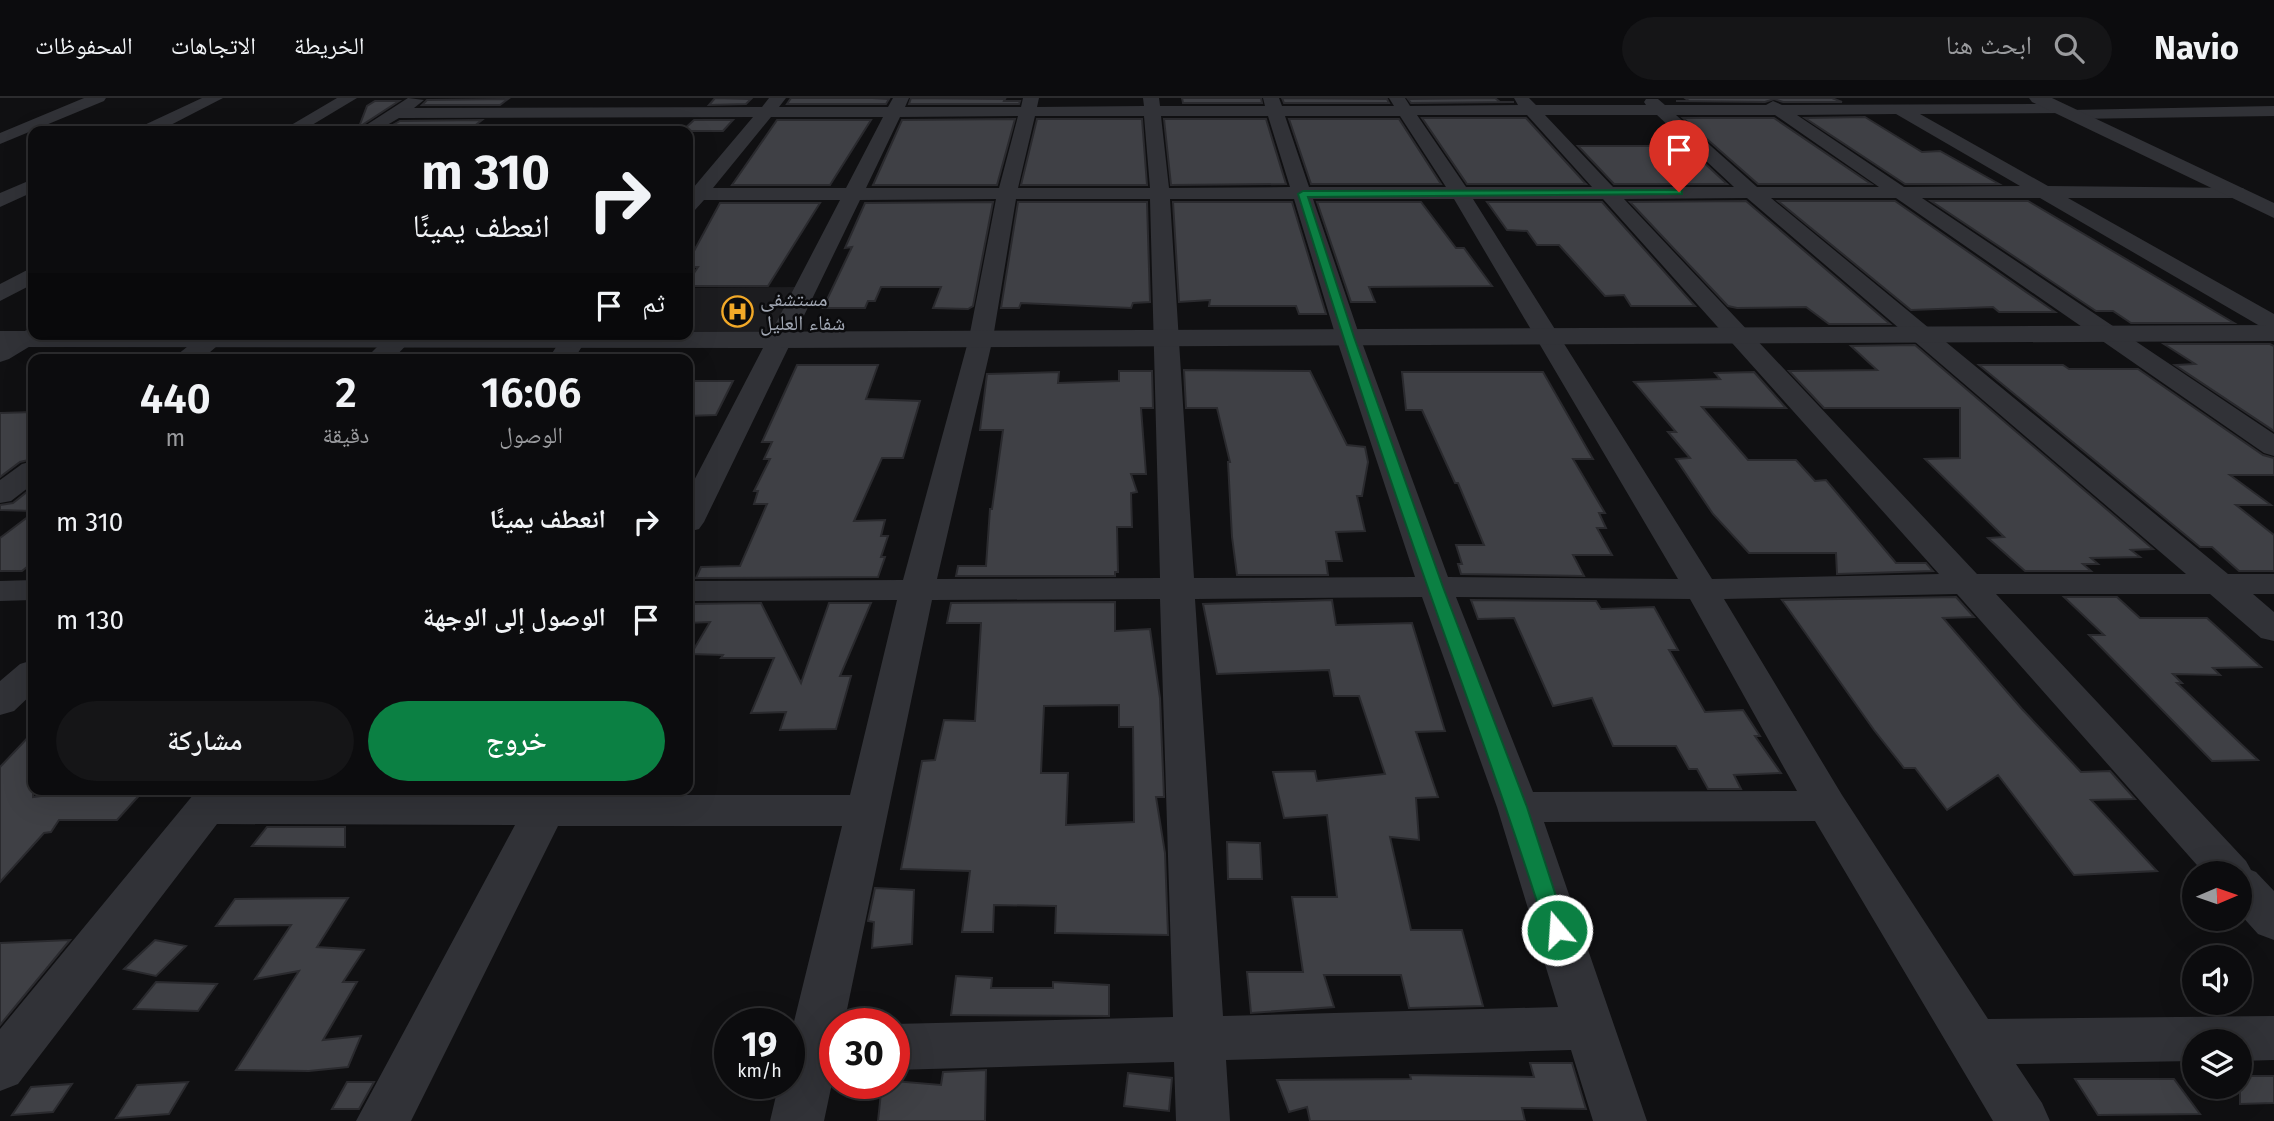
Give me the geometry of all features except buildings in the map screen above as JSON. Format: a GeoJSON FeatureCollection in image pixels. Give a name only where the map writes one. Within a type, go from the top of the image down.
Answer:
{"type":"FeatureCollection","features":[{"type":"Feature","properties":{"kind":"street"},"geometry":{"type":"LineString","coordinates":[[31,126],[98,98]]}},
{"type":"Feature","properties":{"kind":"street"},"geometry":{"type":"LineString","coordinates":[[156,126],[215,98]]}},
{"type":"Feature","properties":{"kind":"street"},"geometry":{"type":"LineString","coordinates":[[299,126],[349,98]]}},
{"type":"Feature","properties":{"kind":"street"},"geometry":{"type":"LineString","coordinates":[[374,126],[419,98]]}},
{"type":"Feature","properties":{"kind":"street"},"geometry":{"type":"LineString","coordinates":[[502,126],[541,98]]}},
{"type":"Feature","properties":{"kind":"street"},"geometry":{"type":"LineString","coordinates":[[628,126],[658,98]]}},
{"type":"Feature","properties":{"kind":"street"},"geometry":{"type":"LineString","coordinates":[[1879,98],[2274,324]]}},
{"type":"Feature","properties":{"kind":"street"},"geometry":{"type":"LineString","coordinates":[[2038,98],[2274,211]]}},
{"type":"Feature","properties":{"kind":"street"},"geometry":{"type":"LineString","coordinates":[[396,113],[644,111],[772,104],[1770,104],[2067,112],[2274,111]]}},
{"type":"Feature","properties":{"kind":"street"},"geometry":{"type":"LineString","coordinates":[[693,196],[772,104]]}},
{"type":"Feature","properties":{"kind":"street"},"geometry":{"type":"LineString","coordinates":[[1151,104],[1160,195],[1203,1121]]}},
{"type":"Feature","properties":{"kind":"street"},"geometry":{"type":"LineString","coordinates":[[1274,104],[1348,337],[1435,587],[1518,807],[1620,1121]]}},
{"type":"Feature","properties":{"kind":"street"},"geometry":{"type":"LineString","coordinates":[[1401,104],[1460,193],[1701,589],[1827,806],[2023,1121]]}},
{"type":"Feature","properties":{"kind":"street"},"geometry":{"type":"LineString","coordinates":[[1525,104],[1741,336],[2219,861]]}},
{"type":"Feature","properties":{"kind":"street"},"geometry":{"type":"LineString","coordinates":[[1654,104],[1751,192],[2274,630]]}},
{"type":"Feature","properties":{"kind":"street"},"geometry":{"type":"LineString","coordinates":[[1770,104],[2274,447]]}},
{"type":"Feature","properties":{"kind":"street"},"geometry":{"type":"LineString","coordinates":[[693,512],[897,105]]}},
{"type":"Feature","properties":{"kind":"street"},"geometry":{"type":"LineString","coordinates":[[831,1008],[866,811],[917,590],[981,338],[1007,195],[1030,105]]}},
{"type":"Feature","properties":{"kind":"street"},"geometry":{"type":"LineString","coordinates":[[0,139],[28,127]]}},
{"type":"Feature","properties":{"kind":"street"},"geometry":{"type":"LineString","coordinates":[[0,182],[28,184]]}},
{"type":"Feature","properties":{"kind":"street"},"geometry":{"type":"LineString","coordinates":[[0,201],[28,187]]}},
{"type":"Feature","properties":{"kind":"street"},"geometry":{"type":"LineString","coordinates":[[693,198],[853,195],[2236,191]]}},
{"type":"Feature","properties":{"kind":"street"},"geometry":{"type":"LineString","coordinates":[[0,293],[28,277]]}},
{"type":"Feature","properties":{"kind":"street"},"geometry":{"type":"LineString","coordinates":[[474,340],[571,344],[981,338],[2274,334]]}},
{"type":"Feature","properties":{"kind":"street"},"geometry":{"type":"LineString","coordinates":[[0,354],[19,338]]}},
{"type":"Feature","properties":{"kind":"street"},"geometry":{"type":"LineString","coordinates":[[192,354],[211,340]]}},
{"type":"Feature","properties":{"kind":"street"},"geometry":{"type":"LineString","coordinates":[[383,354],[399,340]]}},
{"type":"Feature","properties":{"kind":"street"},"geometry":{"type":"LineString","coordinates":[[0,494],[28,474]]}},
{"type":"Feature","properties":{"kind":"street"},"geometry":{"type":"LineString","coordinates":[[693,591],[1435,587],[1701,589],[1966,584],[2274,584]]}},
{"type":"Feature","properties":{"kind":"street"},"geometry":{"type":"LineString","coordinates":[[0,590],[28,590]]}},
{"type":"Feature","properties":{"kind":"street"},"geometry":{"type":"LineString","coordinates":[[0,702],[28,676]]}},
{"type":"Feature","properties":{"kind":"street"},"geometry":{"type":"LineString","coordinates":[[7,1050],[214,799],[551,799],[866,811]]}},
{"type":"Feature","properties":{"kind":"street"},"geometry":{"type":"LineString","coordinates":[[383,1121],[551,799]]}},
{"type":"Feature","properties":{"kind":"street"},"geometry":{"type":"LineString","coordinates":[[1518,807],[1827,806]]}},
{"type":"Feature","properties":{"kind":"street"},"geometry":{"type":"LineString","coordinates":[[2252,897],[2274,922]]}},
{"type":"Feature","properties":{"kind":"street"},"geometry":{"type":"LineString","coordinates":[[910,1047],[1588,1028]]}},
{"type":"Feature","properties":{"kind":"street"},"geometry":{"type":"LineString","coordinates":[[1973,1042],[2274,1038]]}},
{"type":"Feature","properties":{"kind":"street"},"geometry":{"type":"LineString","coordinates":[[797,1121],[819,1062]]}},
{"type":"Feature","properties":{"kind":"shaded area","name":"مستشفى شفاء العليل"},"geometry":{"type":"Polygon","coordinates":[[[798,287],[773,336],[693,334],[693,288],[798,287]]]}},
{"type":"Feature","properties":{"kind":"place","name":"مستشفى شفاء العليل"},"geometry":{"type":"Point","coordinates":[737,311]}},
{"type":"Feature","properties":{"kind":"route"},"geometry":{"type":"LineString","coordinates":[[1557,930],[1518,807],[1435,587],[1348,337],[1303,194],[1679,192]]}}]}
